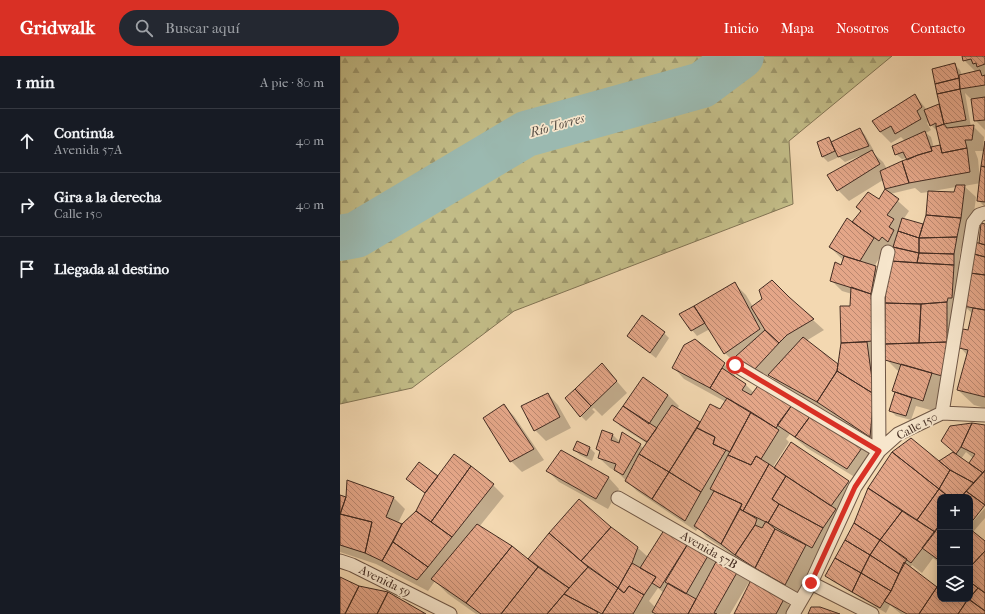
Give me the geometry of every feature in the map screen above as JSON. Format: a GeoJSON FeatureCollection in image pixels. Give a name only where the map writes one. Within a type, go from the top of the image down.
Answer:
{"type":"FeatureCollection","features":[{"type":"Feature","properties":{"kind":"lane","name":"Calle 150"},"geometry":{"type":"LineString","coordinates":[[793,614],[811,583],[855,487],[879,451],[898,434],[942,413],[973,223],[982,214]]}},
{"type":"Feature","properties":{"kind":"lane"},"geometry":{"type":"LineString","coordinates":[[879,451],[878,297],[888,252]]}},
{"type":"Feature","properties":{"kind":"lane"},"geometry":{"type":"LineString","coordinates":[[735,365],[879,451]]}},
{"type":"Feature","properties":{"kind":"lane"},"geometry":{"type":"LineString","coordinates":[[942,413],[985,415]]}},
{"type":"Feature","properties":{"kind":"lane","name":"Avenida 57B"},"geometry":{"type":"LineString","coordinates":[[618,498],[800,602]]}},
{"type":"Feature","properties":{"kind":"lane","name":"Avenida 59"},"geometry":{"type":"LineString","coordinates":[[340,561],[380,578],[450,614]]}},
{"type":"Feature","properties":{"kind":"lane"},"geometry":{"type":"LineString","coordinates":[[811,583],[872,614]]}},
{"type":"Feature","properties":{"kind":"green space"},"geometry":{"type":"Polygon","coordinates":[[[340,56],[892,56],[789,141],[793,204],[514,311],[412,388],[340,404],[340,56]]]}},
{"type":"Feature","properties":{"kind":"building"},"geometry":{"type":"Polygon","coordinates":[[[962,56],[985,56],[985,64],[977,67],[976,63],[973,64],[971,59],[963,61],[962,56]]]}},
{"type":"Feature","properties":{"kind":"building"},"geometry":{"type":"Polygon","coordinates":[[[955,63],[959,78],[935,84],[932,69],[955,63]]]}},
{"type":"Feature","properties":{"kind":"building"},"geometry":{"type":"Polygon","coordinates":[[[980,70],[982,76],[985,75],[985,85],[960,89],[959,75],[980,70]]]}},
{"type":"Feature","properties":{"kind":"building"},"geometry":{"type":"Polygon","coordinates":[[[959,78],[960,89],[937,94],[935,84],[959,78]]]}},
{"type":"Feature","properties":{"kind":"building"},"geometry":{"type":"Polygon","coordinates":[[[960,89],[966,120],[944,124],[937,94],[960,89]]]}},
{"type":"Feature","properties":{"kind":"building"},"geometry":{"type":"Polygon","coordinates":[[[915,94],[922,107],[917,111],[921,119],[895,134],[891,126],[880,132],[872,121],[915,94]]]}},
{"type":"Feature","properties":{"kind":"building"},"geometry":{"type":"Polygon","coordinates":[[[985,97],[985,120],[974,121],[971,99],[985,97]]]}},
{"type":"Feature","properties":{"kind":"building"},"geometry":{"type":"Polygon","coordinates":[[[939,104],[944,124],[936,127],[936,123],[930,126],[924,110],[939,104]]]}},
{"type":"Feature","properties":{"kind":"building"},"geometry":{"type":"Polygon","coordinates":[[[944,124],[947,128],[974,125],[972,140],[965,140],[967,148],[942,153],[936,127],[944,124]]]}},
{"type":"Feature","properties":{"kind":"building"},"geometry":{"type":"Polygon","coordinates":[[[860,128],[869,146],[838,157],[831,142],[860,128]]]}},
{"type":"Feature","properties":{"kind":"building"},"geometry":{"type":"Polygon","coordinates":[[[925,131],[932,151],[907,160],[903,152],[895,155],[892,146],[925,131]]]}},
{"type":"Feature","properties":{"kind":"building"},"geometry":{"type":"Polygon","coordinates":[[[829,137],[835,151],[822,157],[817,142],[829,137]]]}},
{"type":"Feature","properties":{"kind":"building"},"geometry":{"type":"Polygon","coordinates":[[[985,141],[985,167],[981,166],[985,141]]]}},
{"type":"Feature","properties":{"kind":"building"},"geometry":{"type":"Polygon","coordinates":[[[940,145],[942,153],[967,148],[970,172],[909,183],[902,161],[932,151],[931,147],[940,145]]]}},
{"type":"Feature","properties":{"kind":"building"},"geometry":{"type":"Polygon","coordinates":[[[872,150],[880,164],[837,191],[827,175],[872,150]]]}},
{"type":"Feature","properties":{"kind":"building"},"geometry":{"type":"Polygon","coordinates":[[[902,161],[909,183],[885,189],[880,171],[902,161]]]}},
{"type":"Feature","properties":{"kind":"building"},"geometry":{"type":"Polygon","coordinates":[[[981,166],[985,167],[985,202],[977,201],[981,166]]]}},
{"type":"Feature","properties":{"kind":"building"},"geometry":{"type":"Polygon","coordinates":[[[956,185],[965,185],[961,218],[926,215],[928,191],[954,192],[956,185]]]}},
{"type":"Feature","properties":{"kind":"building"},"geometry":{"type":"Polygon","coordinates":[[[885,189],[899,199],[887,215],[894,219],[889,227],[894,230],[888,242],[882,237],[879,241],[852,222],[861,211],[856,207],[868,192],[879,199],[885,189]]]}},
{"type":"Feature","properties":{"kind":"building"},"geometry":{"type":"Polygon","coordinates":[[[926,215],[961,218],[957,237],[919,238],[926,215]]]}},
{"type":"Feature","properties":{"kind":"building"},"geometry":{"type":"Polygon","coordinates":[[[847,218],[874,238],[860,261],[844,256],[829,247],[847,218]]]}},
{"type":"Feature","properties":{"kind":"building"},"geometry":{"type":"Polygon","coordinates":[[[902,218],[923,224],[919,238],[898,231],[902,218]]]}},
{"type":"Feature","properties":{"kind":"building"},"geometry":{"type":"Polygon","coordinates":[[[981,223],[985,224],[985,245],[979,243],[981,223]]]}},
{"type":"Feature","properties":{"kind":"building"},"geometry":{"type":"Polygon","coordinates":[[[898,231],[919,238],[919,253],[893,247],[898,231]]]}},
{"type":"Feature","properties":{"kind":"building"},"geometry":{"type":"Polygon","coordinates":[[[957,237],[954,254],[919,253],[919,238],[957,237]]]}},
{"type":"Feature","properties":{"kind":"building"},"geometry":{"type":"Polygon","coordinates":[[[975,242],[985,245],[985,257],[974,254],[975,242]]]}},
{"type":"Feature","properties":{"kind":"building"},"geometry":{"type":"Polygon","coordinates":[[[893,247],[919,253],[917,263],[891,261],[893,247]]]}},
{"type":"Feature","properties":{"kind":"building"},"geometry":{"type":"Polygon","coordinates":[[[919,253],[954,254],[954,265],[917,263],[919,253]]]}},
{"type":"Feature","properties":{"kind":"building"},"geometry":{"type":"Polygon","coordinates":[[[974,254],[985,257],[985,275],[970,273],[974,254]]]}},
{"type":"Feature","properties":{"kind":"building"},"geometry":{"type":"Polygon","coordinates":[[[844,256],[876,266],[871,294],[830,281],[835,262],[841,265],[844,256]]]}},
{"type":"Feature","properties":{"kind":"building"},"geometry":{"type":"Polygon","coordinates":[[[891,261],[954,265],[952,298],[948,298],[947,302],[921,304],[885,303],[887,273],[891,261]]]}},
{"type":"Feature","properties":{"kind":"building"},"geometry":{"type":"Polygon","coordinates":[[[970,273],[985,275],[985,310],[963,306],[970,273]]]}},
{"type":"Feature","properties":{"kind":"building"},"geometry":{"type":"Polygon","coordinates":[[[772,280],[814,319],[787,335],[779,343],[765,330],[751,307],[762,299],[759,290],[772,280]]]}},
{"type":"Feature","properties":{"kind":"building"},"geometry":{"type":"Polygon","coordinates":[[[735,282],[760,329],[724,354],[694,306],[735,282]]]}},
{"type":"Feature","properties":{"kind":"building"},"geometry":{"type":"Polygon","coordinates":[[[851,287],[871,294],[874,341],[841,343],[840,306],[850,306],[851,287]]]}},
{"type":"Feature","properties":{"kind":"building"},"geometry":{"type":"Polygon","coordinates":[[[947,302],[947,342],[919,343],[921,304],[947,302]]]}},
{"type":"Feature","properties":{"kind":"building"},"geometry":{"type":"Polygon","coordinates":[[[885,303],[921,304],[919,343],[885,344],[885,303]]]}},
{"type":"Feature","properties":{"kind":"building"},"geometry":{"type":"Polygon","coordinates":[[[694,306],[705,323],[691,331],[679,314],[694,306]]]}},
{"type":"Feature","properties":{"kind":"building"},"geometry":{"type":"Polygon","coordinates":[[[973,308],[985,310],[985,397],[957,390],[968,350],[959,348],[963,329],[968,330],[973,308]]]}},
{"type":"Feature","properties":{"kind":"building"},"geometry":{"type":"Polygon","coordinates":[[[642,315],[665,332],[650,353],[627,336],[642,315]]]}},
{"type":"Feature","properties":{"kind":"building"},"geometry":{"type":"Polygon","coordinates":[[[765,330],[779,343],[754,370],[735,357],[765,330]]]}},
{"type":"Feature","properties":{"kind":"building"},"geometry":{"type":"Polygon","coordinates":[[[803,337],[838,364],[837,371],[817,402],[768,375],[803,337]]]}},
{"type":"Feature","properties":{"kind":"building"},"geometry":{"type":"Polygon","coordinates":[[[695,339],[725,363],[710,388],[672,368],[684,345],[695,339]]]}},
{"type":"Feature","properties":{"kind":"building"},"geometry":{"type":"Polygon","coordinates":[[[867,342],[874,394],[837,371],[841,343],[867,342]]]}},
{"type":"Feature","properties":{"kind":"building"},"geometry":{"type":"Polygon","coordinates":[[[947,342],[942,376],[885,360],[885,344],[947,342]]]}},
{"type":"Feature","properties":{"kind":"building"},"geometry":{"type":"Polygon","coordinates":[[[602,363],[617,381],[591,406],[575,389],[602,363]]]}},
{"type":"Feature","properties":{"kind":"building"},"geometry":{"type":"Polygon","coordinates":[[[901,364],[932,373],[923,401],[892,391],[901,364]]]}},
{"type":"Feature","properties":{"kind":"building"},"geometry":{"type":"Polygon","coordinates":[[[722,368],[746,384],[742,390],[751,395],[760,383],[792,405],[776,428],[710,388],[722,368]]]}},
{"type":"Feature","properties":{"kind":"building"},"geometry":{"type":"Polygon","coordinates":[[[837,371],[874,394],[870,437],[817,402],[837,371]]]}},
{"type":"Feature","properties":{"kind":"building"},"geometry":{"type":"Polygon","coordinates":[[[643,377],[668,395],[649,424],[623,406],[643,377]]]}},
{"type":"Feature","properties":{"kind":"building"},"geometry":{"type":"Polygon","coordinates":[[[575,389],[591,406],[580,417],[565,398],[575,389]]]}},
{"type":"Feature","properties":{"kind":"building"},"geometry":{"type":"Polygon","coordinates":[[[895,392],[912,398],[906,416],[889,411],[895,392]]]}},
{"type":"Feature","properties":{"kind":"building"},"geometry":{"type":"Polygon","coordinates":[[[548,393],[560,417],[534,431],[521,406],[548,393]]]}},
{"type":"Feature","properties":{"kind":"building"},"geometry":{"type":"Polygon","coordinates":[[[727,398],[751,412],[730,452],[713,444],[715,437],[697,428],[710,404],[720,409],[727,398]]]}},
{"type":"Feature","properties":{"kind":"building"},"geometry":{"type":"Polygon","coordinates":[[[504,404],[534,449],[510,462],[483,418],[504,404]]]}},
{"type":"Feature","properties":{"kind":"building"},"geometry":{"type":"Polygon","coordinates":[[[672,405],[700,422],[669,472],[639,454],[672,405]]]}},
{"type":"Feature","properties":{"kind":"building"},"geometry":{"type":"Polygon","coordinates":[[[792,405],[811,415],[795,437],[777,425],[792,405]]]}},
{"type":"Feature","properties":{"kind":"building"},"geometry":{"type":"Polygon","coordinates":[[[623,406],[657,428],[647,442],[613,420],[623,406]]]}},
{"type":"Feature","properties":{"kind":"building"},"geometry":{"type":"Polygon","coordinates":[[[751,412],[779,430],[761,459],[756,456],[751,465],[728,455],[751,412]]]}},
{"type":"Feature","properties":{"kind":"building"},"geometry":{"type":"Polygon","coordinates":[[[811,415],[864,445],[847,469],[795,437],[811,415]]]}},
{"type":"Feature","properties":{"kind":"building"},"geometry":{"type":"Polygon","coordinates":[[[972,423],[961,447],[956,454],[941,441],[950,426],[972,423]]]}},
{"type":"Feature","properties":{"kind":"building"},"geometry":{"type":"Polygon","coordinates":[[[972,423],[985,425],[985,470],[983,473],[969,463],[975,454],[961,447],[972,423]]]}},
{"type":"Feature","properties":{"kind":"building"},"geometry":{"type":"Polygon","coordinates":[[[697,428],[715,437],[713,444],[726,450],[701,492],[669,472],[697,428]]]}},
{"type":"Feature","properties":{"kind":"building"},"geometry":{"type":"Polygon","coordinates":[[[602,430],[613,434],[611,440],[619,443],[622,432],[641,444],[623,475],[614,470],[616,464],[598,458],[600,451],[596,449],[602,430]]]}},
{"type":"Feature","properties":{"kind":"building"},"geometry":{"type":"Polygon","coordinates":[[[911,438],[950,470],[939,489],[892,452],[911,438]]]}},
{"type":"Feature","properties":{"kind":"building"},"geometry":{"type":"Polygon","coordinates":[[[577,441],[590,447],[587,456],[573,450],[577,441]]]}},
{"type":"Feature","properties":{"kind":"building"},"geometry":{"type":"Polygon","coordinates":[[[791,442],[849,481],[831,506],[774,468],[791,442]]]}},
{"type":"Feature","properties":{"kind":"building"},"geometry":{"type":"Polygon","coordinates":[[[561,450],[609,477],[596,499],[546,471],[561,450]]]}},
{"type":"Feature","properties":{"kind":"building"},"geometry":{"type":"Polygon","coordinates":[[[892,452],[939,489],[917,520],[868,488],[892,452]]]}},
{"type":"Feature","properties":{"kind":"building"},"geometry":{"type":"Polygon","coordinates":[[[953,452],[983,473],[974,483],[950,470],[939,461],[953,452]]]}},
{"type":"Feature","properties":{"kind":"building"},"geometry":{"type":"Polygon","coordinates":[[[454,454],[471,466],[431,522],[416,511],[425,493],[454,454]]]}},
{"type":"Feature","properties":{"kind":"building"},"geometry":{"type":"Polygon","coordinates":[[[639,454],[669,472],[652,499],[625,481],[639,454]]]}},
{"type":"Feature","properties":{"kind":"building"},"geometry":{"type":"Polygon","coordinates":[[[728,455],[751,465],[756,456],[769,464],[743,511],[740,509],[742,504],[710,489],[728,455]]]}},
{"type":"Feature","properties":{"kind":"building"},"geometry":{"type":"Polygon","coordinates":[[[419,462],[438,476],[425,493],[406,479],[419,462]]]}},
{"type":"Feature","properties":{"kind":"building"},"geometry":{"type":"Polygon","coordinates":[[[769,464],[786,476],[772,499],[779,504],[768,523],[743,511],[769,464]]]}},
{"type":"Feature","properties":{"kind":"building"},"geometry":{"type":"Polygon","coordinates":[[[471,466],[494,484],[452,537],[431,522],[471,466]]]}},
{"type":"Feature","properties":{"kind":"building"},"geometry":{"type":"Polygon","coordinates":[[[950,470],[974,483],[964,494],[945,494],[939,489],[950,470]]]}},
{"type":"Feature","properties":{"kind":"building"},"geometry":{"type":"Polygon","coordinates":[[[985,470],[985,505],[973,496],[973,494],[966,491],[985,470]]]}},
{"type":"Feature","properties":{"kind":"building"},"geometry":{"type":"Polygon","coordinates":[[[669,472],[701,492],[685,521],[652,499],[669,472]]]}},
{"type":"Feature","properties":{"kind":"building"},"geometry":{"type":"Polygon","coordinates":[[[786,476],[836,509],[823,528],[772,499],[786,476]]]}},
{"type":"Feature","properties":{"kind":"building"},"geometry":{"type":"Polygon","coordinates":[[[347,480],[394,497],[386,517],[402,524],[382,561],[365,553],[372,522],[340,514],[346,497],[347,480]]]}},
{"type":"Feature","properties":{"kind":"building"},"geometry":{"type":"Polygon","coordinates":[[[868,488],[902,511],[880,540],[854,523],[868,488]]]}},
{"type":"Feature","properties":{"kind":"building"},"geometry":{"type":"Polygon","coordinates":[[[939,489],[945,494],[937,494],[937,529],[935,532],[917,520],[939,489]]]}},
{"type":"Feature","properties":{"kind":"building"},"geometry":{"type":"Polygon","coordinates":[[[714,491],[742,504],[721,544],[694,526],[714,491]]]}},
{"type":"Feature","properties":{"kind":"building"},"geometry":{"type":"Polygon","coordinates":[[[340,495],[346,497],[340,515],[340,495]]]}},
{"type":"Feature","properties":{"kind":"building"},"geometry":{"type":"Polygon","coordinates":[[[973,496],[985,505],[973,520],[973,496]]]}},
{"type":"Feature","properties":{"kind":"building"},"geometry":{"type":"Polygon","coordinates":[[[579,499],[611,527],[581,561],[549,533],[579,499]]]}},
{"type":"Feature","properties":{"kind":"building"},"geometry":{"type":"Polygon","coordinates":[[[779,504],[823,528],[812,548],[768,523],[779,504]]]}},
{"type":"Feature","properties":{"kind":"building"},"geometry":{"type":"Polygon","coordinates":[[[740,509],[757,519],[755,525],[735,555],[721,544],[740,509]]]}},
{"type":"Feature","properties":{"kind":"building"},"geometry":{"type":"Polygon","coordinates":[[[416,511],[452,537],[428,567],[393,542],[402,524],[416,511]]]}},
{"type":"Feature","properties":{"kind":"building"},"geometry":{"type":"Polygon","coordinates":[[[902,511],[935,532],[911,563],[880,540],[902,511]]]}},
{"type":"Feature","properties":{"kind":"building"},"geometry":{"type":"Polygon","coordinates":[[[340,514],[372,522],[365,553],[340,545],[340,514]]]}},
{"type":"Feature","properties":{"kind":"building"},"geometry":{"type":"Polygon","coordinates":[[[766,521],[775,529],[755,568],[735,555],[755,525],[762,528],[766,521]]]}},
{"type":"Feature","properties":{"kind":"building"},"geometry":{"type":"Polygon","coordinates":[[[854,523],[880,540],[870,555],[845,540],[854,523]]]}},
{"type":"Feature","properties":{"kind":"building"},"geometry":{"type":"Polygon","coordinates":[[[477,524],[512,546],[466,603],[431,579],[477,524]]]}},
{"type":"Feature","properties":{"kind":"building"},"geometry":{"type":"Polygon","coordinates":[[[611,527],[638,547],[632,563],[618,588],[581,561],[611,527]]]}},
{"type":"Feature","properties":{"kind":"building"},"geometry":{"type":"Polygon","coordinates":[[[666,527],[689,542],[660,588],[652,583],[656,577],[640,568],[666,527]]]}},
{"type":"Feature","properties":{"kind":"building"},"geometry":{"type":"Polygon","coordinates":[[[937,528],[937,559],[922,548],[937,528]]]}},
{"type":"Feature","properties":{"kind":"building"},"geometry":{"type":"Polygon","coordinates":[[[775,529],[806,545],[785,585],[755,568],[775,529]]]}},
{"type":"Feature","properties":{"kind":"building"},"geometry":{"type":"Polygon","coordinates":[[[973,531],[985,541],[985,551],[973,564],[973,531]]]}},
{"type":"Feature","properties":{"kind":"building"},"geometry":{"type":"Polygon","coordinates":[[[549,533],[588,567],[569,588],[528,559],[549,533]]]}},
{"type":"Feature","properties":{"kind":"building"},"geometry":{"type":"Polygon","coordinates":[[[845,540],[870,555],[861,573],[835,558],[845,540]]]}},
{"type":"Feature","properties":{"kind":"building"},"geometry":{"type":"Polygon","coordinates":[[[880,540],[907,559],[899,574],[870,555],[880,540]]]}},
{"type":"Feature","properties":{"kind":"building"},"geometry":{"type":"Polygon","coordinates":[[[393,542],[428,567],[417,580],[382,561],[393,542]]]}},
{"type":"Feature","properties":{"kind":"building"},"geometry":{"type":"Polygon","coordinates":[[[689,542],[709,554],[686,594],[665,582],[689,542]]]}},
{"type":"Feature","properties":{"kind":"building"},"geometry":{"type":"Polygon","coordinates":[[[512,546],[538,567],[501,614],[481,614],[466,603],[512,546]]]}},
{"type":"Feature","properties":{"kind":"building"},"geometry":{"type":"Polygon","coordinates":[[[985,551],[985,593],[973,584],[973,564],[985,551]]]}},
{"type":"Feature","properties":{"kind":"building"},"geometry":{"type":"Polygon","coordinates":[[[870,555],[899,574],[891,591],[861,573],[870,555]]]}},
{"type":"Feature","properties":{"kind":"building"},"geometry":{"type":"Polygon","coordinates":[[[718,558],[739,569],[714,613],[717,614],[688,614],[718,558]]]}},
{"type":"Feature","properties":{"kind":"building"},"geometry":{"type":"Polygon","coordinates":[[[835,558],[861,573],[852,592],[825,576],[835,558]]]}},
{"type":"Feature","properties":{"kind":"building"},"geometry":{"type":"Polygon","coordinates":[[[904,562],[937,587],[919,614],[907,614],[884,601],[891,591],[904,562]]]}},
{"type":"Feature","properties":{"kind":"building"},"geometry":{"type":"Polygon","coordinates":[[[632,563],[656,577],[644,595],[629,586],[624,593],[618,588],[632,563]]]}},
{"type":"Feature","properties":{"kind":"building"},"geometry":{"type":"Polygon","coordinates":[[[538,567],[569,588],[547,614],[501,614],[538,567]]]}},
{"type":"Feature","properties":{"kind":"building"},"geometry":{"type":"Polygon","coordinates":[[[588,567],[618,588],[602,614],[564,594],[588,567]]]}},
{"type":"Feature","properties":{"kind":"building"},"geometry":{"type":"Polygon","coordinates":[[[861,573],[891,591],[880,608],[852,592],[861,573]]]}},
{"type":"Feature","properties":{"kind":"building"},"geometry":{"type":"Polygon","coordinates":[[[340,577],[359,586],[345,614],[340,614],[340,577]]]}},
{"type":"Feature","properties":{"kind":"building"},"geometry":{"type":"Polygon","coordinates":[[[751,580],[784,599],[776,614],[734,614],[751,580]]]}},
{"type":"Feature","properties":{"kind":"building"},"geometry":{"type":"Polygon","coordinates":[[[668,583],[696,599],[688,614],[656,614],[652,612],[668,583]]]}},
{"type":"Feature","properties":{"kind":"building"},"geometry":{"type":"Polygon","coordinates":[[[973,584],[978,588],[973,594],[973,584]]]}},
{"type":"Feature","properties":{"kind":"building"},"geometry":{"type":"Polygon","coordinates":[[[359,586],[388,592],[377,614],[345,614],[359,586]]]}},
{"type":"Feature","properties":{"kind":"building"},"geometry":{"type":"Polygon","coordinates":[[[629,586],[644,595],[633,614],[602,614],[618,588],[624,593],[629,586]]]}},
{"type":"Feature","properties":{"kind":"building"},"geometry":{"type":"Polygon","coordinates":[[[937,587],[937,602],[966,602],[958,614],[919,614],[937,587]]]}},
{"type":"Feature","properties":{"kind":"building"},"geometry":{"type":"Polygon","coordinates":[[[978,588],[985,593],[985,611],[973,602],[973,594],[978,588]]]}},
{"type":"Feature","properties":{"kind":"building"},"geometry":{"type":"Polygon","coordinates":[[[388,592],[426,614],[377,614],[388,592]]]}},
{"type":"Feature","properties":{"kind":"building"},"geometry":{"type":"Polygon","coordinates":[[[564,594],[598,612],[597,614],[547,614],[564,594]]]}},
{"type":"Feature","properties":{"kind":"building"},"geometry":{"type":"Polygon","coordinates":[[[966,602],[972,602],[985,611],[985,614],[958,614],[966,602]]]}},
{"type":"Feature","properties":{"kind":"building"},"geometry":{"type":"Polygon","coordinates":[[[811,607],[820,607],[840,614],[808,614],[811,607]]]}},
{"type":"Feature","properties":{"kind":"waterway","name":"Río Torres"},"geometry":{"type":"LineString","coordinates":[[340,238],[356,235],[526,134],[702,85],[741,56]]}},
{"type":"Feature","properties":{"kind":"route"},"geometry":{"type":"LineString","coordinates":[[735,365],[879,451],[855,487],[811,583]]}}]}
